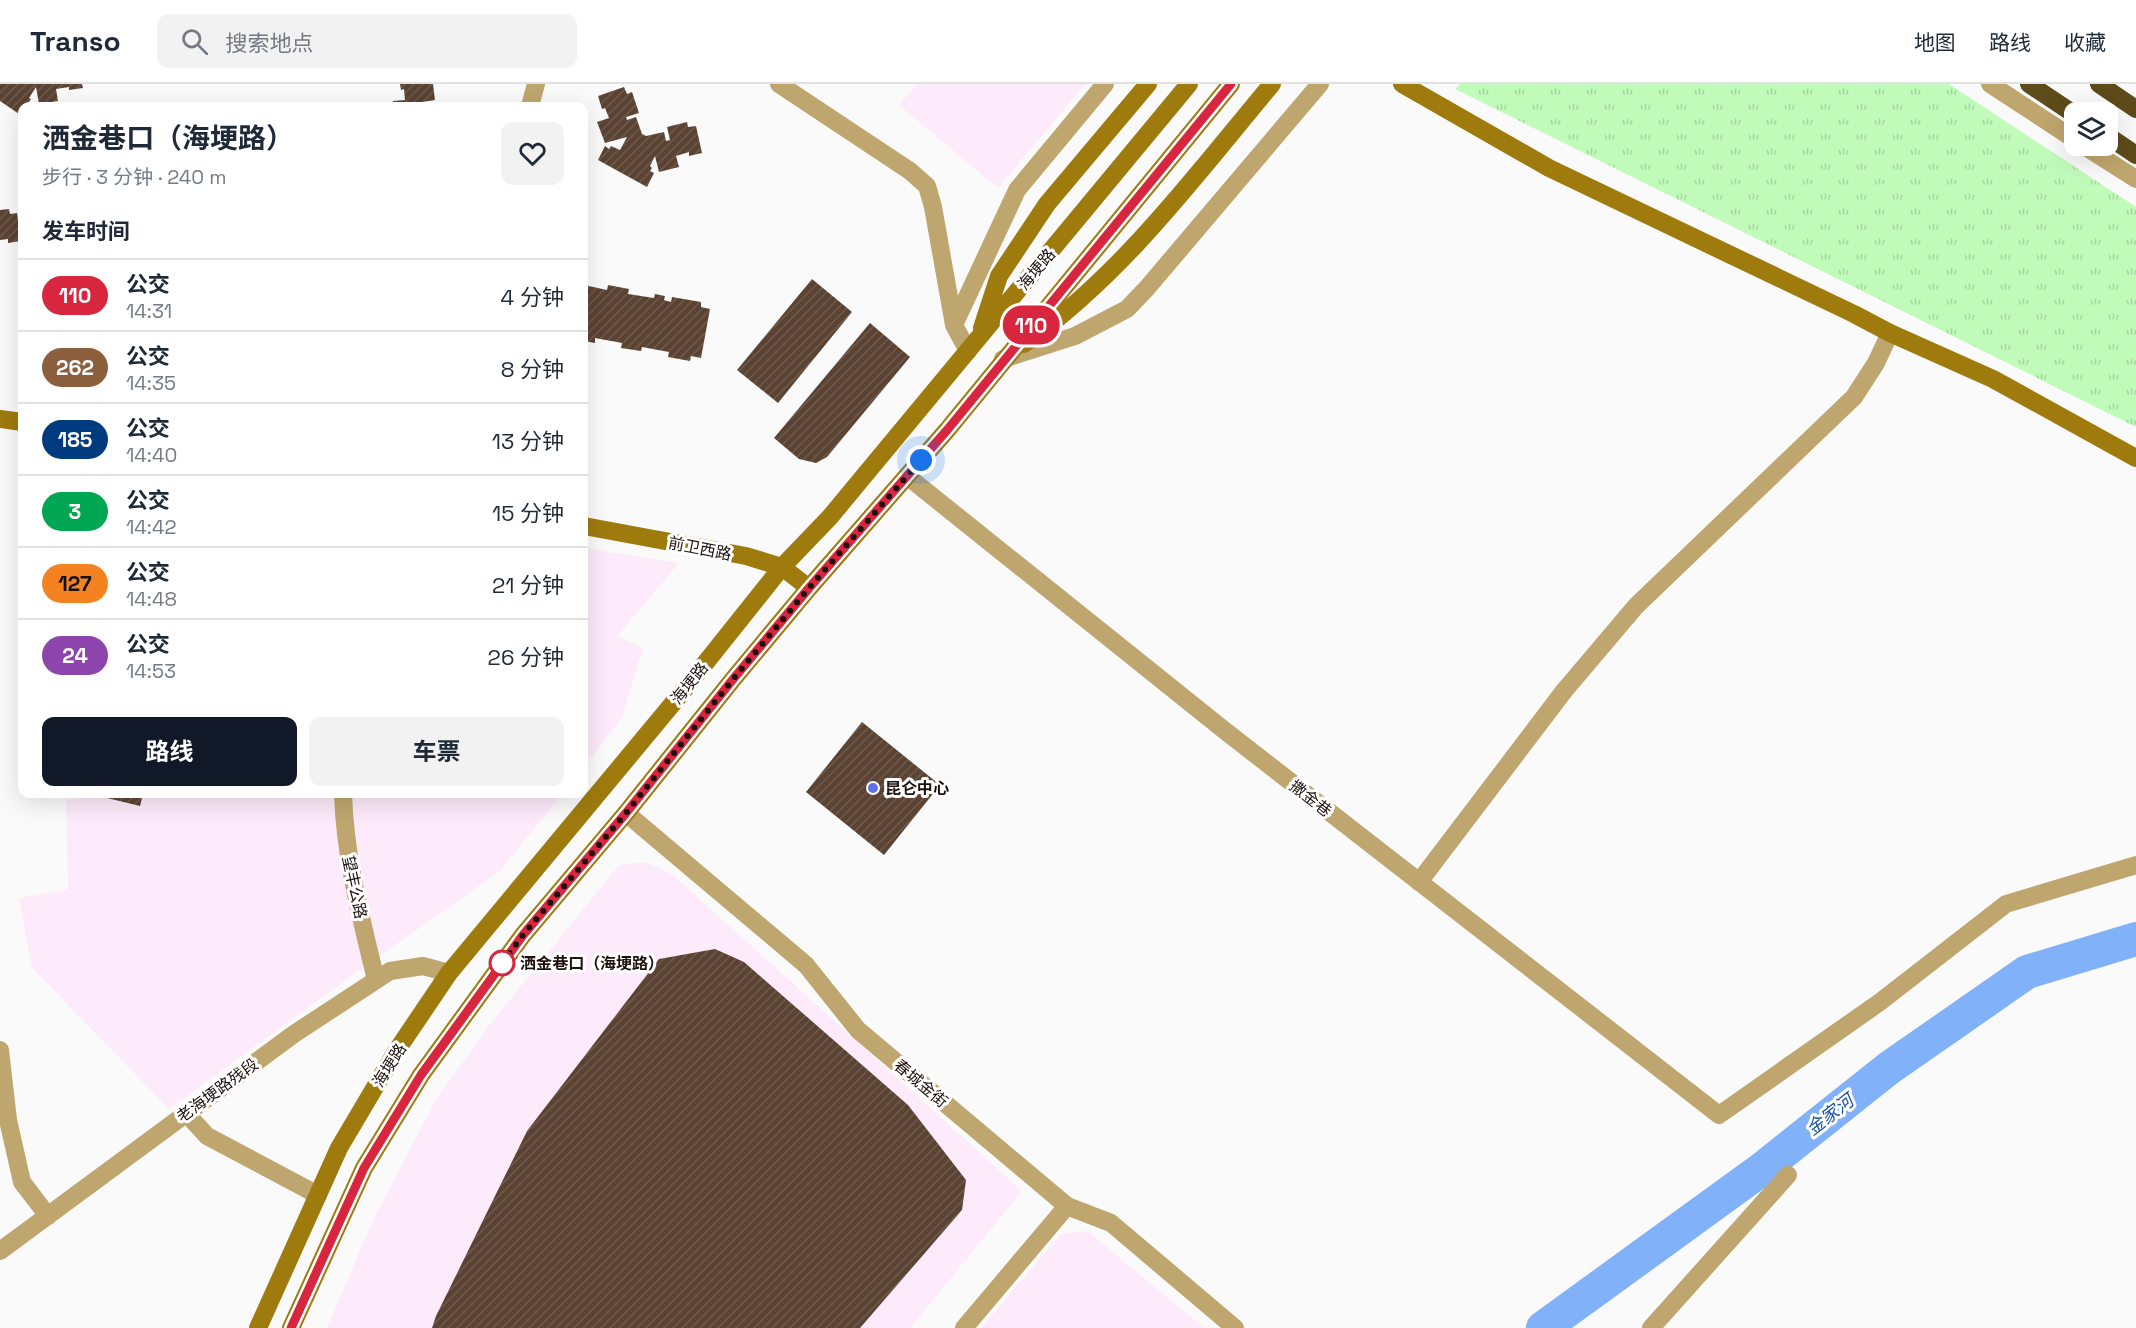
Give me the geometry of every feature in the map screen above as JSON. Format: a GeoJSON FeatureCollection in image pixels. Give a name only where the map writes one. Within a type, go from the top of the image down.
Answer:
{"type":"FeatureCollection","features":[{"type":"Feature","properties":{"kind":"highway"},"geometry":{"type":"LineString","coordinates":[[2029,84],[2064,107]]}},
{"type":"Feature","properties":{"kind":"highway"},"geometry":{"type":"LineString","coordinates":[[2099,84],[2136,109]]}},
{"type":"Feature","properties":{"kind":"highway"},"geometry":{"type":"LineString","coordinates":[[2118,143],[2136,155]]}},
{"type":"Feature","properties":{"kind":"main road"},"geometry":{"type":"LineString","coordinates":[[980,337],[999,276],[1047,204],[1148,84]]}},
{"type":"Feature","properties":{"kind":"main road","name":"海埂路"},"geometry":{"type":"LineString","coordinates":[[258,1328],[345,1138],[397,1050],[449,973],[783,567],[830,517],[1189,84]]}},
{"type":"Feature","properties":{"kind":"main road","name":"海埂路"},"geometry":{"type":"LineString","coordinates":[[291,1328],[364,1168],[421,1075],[523,935],[626,813],[734,678],[907,476],[1231,84]]}},
{"type":"Feature","properties":{"kind":"main road"},"geometry":{"type":"LineString","coordinates":[[1003,359],[1056,322],[1130,253],[1272,84]]}},
{"type":"Feature","properties":{"kind":"main road"},"geometry":{"type":"LineString","coordinates":[[1402,84],[1549,168],[1890,333],[1993,379],[2136,459]]}},
{"type":"Feature","properties":{"kind":"main road"},"geometry":{"type":"LineString","coordinates":[[0,419],[18,421]]}},
{"type":"Feature","properties":{"kind":"main road","name":"前卫西路"},"geometry":{"type":"LineString","coordinates":[[588,527],[746,556],[783,567],[809,588]]}},
{"type":"Feature","properties":{"kind":"street"},"geometry":{"type":"LineString","coordinates":[[531,102],[536,84]]}},
{"type":"Feature","properties":{"kind":"street"},"geometry":{"type":"LineString","coordinates":[[780,84],[910,171],[927,186],[933,207],[954,325],[968,351]]}},
{"type":"Feature","properties":{"kind":"street"},"geometry":{"type":"LineString","coordinates":[[954,325],[1017,190],[1105,84]]}},
{"type":"Feature","properties":{"kind":"street"},"geometry":{"type":"LineString","coordinates":[[1003,359],[1075,336],[1127,309],[1148,288],[1320,84]]}},
{"type":"Feature","properties":{"kind":"street"},"geometry":{"type":"LineString","coordinates":[[1990,84],[2064,132]]}},
{"type":"Feature","properties":{"kind":"street"},"geometry":{"type":"LineString","coordinates":[[2099,156],[2136,180]]}},
{"type":"Feature","properties":{"kind":"street"},"geometry":{"type":"LineString","coordinates":[[1419,882],[1564,692],[1636,606],[1854,397],[1876,363],[1890,333]]}},
{"type":"Feature","properties":{"kind":"street","name":"撒金巷"},"geometry":{"type":"LineString","coordinates":[[907,476],[1224,730],[1719,1115],[1880,1002],[2006,904],[2136,865]]}},
{"type":"Feature","properties":{"kind":"street","name":"望丰公路"},"geometry":{"type":"LineString","coordinates":[[343,798],[351,878],[376,980]]}},
{"type":"Feature","properties":{"kind":"street","name":"春城金街"},"geometry":{"type":"LineString","coordinates":[[626,813],[806,966],[858,1029],[1067,1206],[1111,1223],[1236,1328]]}},
{"type":"Feature","properties":{"kind":"street","name":"老海埂路残段"},"geometry":{"type":"LineString","coordinates":[[0,1251],[294,1034],[390,971],[423,966],[449,973]]}},
{"type":"Feature","properties":{"kind":"street"},"geometry":{"type":"LineString","coordinates":[[0,1050],[8,1120],[22,1182],[48,1216]]}},
{"type":"Feature","properties":{"kind":"street"},"geometry":{"type":"LineString","coordinates":[[186,1113],[207,1136],[318,1195]]}},
{"type":"Feature","properties":{"kind":"street"},"geometry":{"type":"LineString","coordinates":[[1651,1328],[1788,1175]]}},
{"type":"Feature","properties":{"kind":"street"},"geometry":{"type":"LineString","coordinates":[[964,1328],[1067,1206]]}},
{"type":"Feature","properties":{"kind":"shaded area"},"geometry":{"type":"Polygon","coordinates":[[[917,84],[1085,84],[998,188],[899,105],[917,84]]]}},
{"type":"Feature","properties":{"kind":"shaded area"},"geometry":{"type":"Polygon","coordinates":[[[588,549],[679,563],[617,636],[643,648],[622,718],[588,761],[588,549]]]}},
{"type":"Feature","properties":{"kind":"shaded area"},"geometry":{"type":"Polygon","coordinates":[[[559,798],[499,872],[169,1109],[32,968],[19,898],[68,890],[66,799],[559,798]]]}},
{"type":"Feature","properties":{"kind":"shaded area"},"geometry":{"type":"Polygon","coordinates":[[[645,862],[673,875],[1022,1191],[910,1328],[327,1328],[373,1220],[436,1100],[487,1028],[619,865],[645,862]]]}},
{"type":"Feature","properties":{"kind":"shaded area"},"geometry":{"type":"Polygon","coordinates":[[[1087,1231],[1204,1328],[981,1328],[1061,1234],[1087,1231]]]}},
{"type":"Feature","properties":{"kind":"green space"},"geometry":{"type":"Polygon","coordinates":[[[1460,84],[1949,84],[2136,207],[2136,427],[1455,89],[1460,84]]]}},
{"type":"Feature","properties":{"kind":"building"},"geometry":{"type":"Polygon","coordinates":[[[0,84],[82,84],[83,88],[56,89],[58,101],[39,102],[36,87],[29,102],[18,102],[18,113],[0,101],[0,84]]]}},
{"type":"Feature","properties":{"kind":"building"},"geometry":{"type":"Polygon","coordinates":[[[400,84],[433,84],[435,100],[393,102],[405,100],[404,89],[401,90],[400,84]]]}},
{"type":"Feature","properties":{"kind":"building"},"geometry":{"type":"Polygon","coordinates":[[[624,87],[627,94],[632,92],[639,113],[626,117],[627,120],[636,117],[642,134],[646,136],[664,132],[666,141],[670,140],[667,127],[687,122],[688,127],[696,126],[702,153],[689,156],[689,152],[676,156],[679,167],[659,172],[655,156],[650,166],[652,168],[650,171],[654,173],[647,187],[598,160],[605,146],[609,149],[611,146],[620,150],[627,137],[605,143],[597,122],[609,118],[605,108],[602,109],[598,96],[624,87]]]}},
{"type":"Feature","properties":{"kind":"building"},"geometry":{"type":"Polygon","coordinates":[[[9,209],[10,214],[17,213],[18,241],[8,243],[8,239],[0,240],[0,210],[9,209]]]}},
{"type":"Feature","properties":{"kind":"building"},"geometry":{"type":"Polygon","coordinates":[[[812,279],[852,312],[778,403],[737,370],[812,279]]]}},
{"type":"Feature","properties":{"kind":"building"},"geometry":{"type":"Polygon","coordinates":[[[608,285],[629,289],[628,294],[654,298],[655,294],[665,296],[664,300],[671,302],[672,297],[701,302],[701,307],[710,309],[701,358],[691,356],[690,361],[668,357],[669,352],[642,347],[641,351],[621,348],[622,343],[595,338],[595,343],[588,342],[588,286],[607,290],[608,285]]]}},
{"type":"Feature","properties":{"kind":"building"},"geometry":{"type":"Polygon","coordinates":[[[870,323],[910,357],[827,457],[816,463],[799,459],[774,438],[870,323]]]}},
{"type":"Feature","properties":{"kind":"building","name":"昆仑中心"},"geometry":{"type":"Polygon","coordinates":[[[862,722],[940,785],[884,855],[806,792],[862,722]]]}},
{"type":"Feature","properties":{"kind":"building"},"geometry":{"type":"Polygon","coordinates":[[[107,798],[142,798],[140,806],[107,798]]]}},
{"type":"Feature","properties":{"kind":"building"},"geometry":{"type":"Polygon","coordinates":[[[715,949],[744,962],[908,1105],[966,1180],[962,1210],[860,1328],[432,1328],[527,1131],[659,959],[715,949]]]}},
{"type":"Feature","properties":{"kind":"waterway","name":"金家河"},"geometry":{"type":"LineString","coordinates":[[1543,1328],[1762,1169],[1889,1068],[2027,972],[2136,939]]}},
{"type":"Feature","properties":{"kind":"bus line","name":"110"},"geometry":{"type":"LineString","coordinates":[[291,1328],[364,1168],[421,1075],[523,935],[626,813],[809,588],[948,429],[1003,359],[1231,84]]}},
{"type":"Feature","properties":{"kind":"place","name":"昆仑中心"},"geometry":{"type":"Point","coordinates":[873,788]}},
{"type":"Feature","properties":{"kind":"place","name":"洒金巷口（海埂路）"},"geometry":{"type":"Point","coordinates":[502,963]}},
{"type":"Feature","properties":{"kind":"route"},"geometry":{"type":"LineString","coordinates":[[502,963],[496,971],[734,678],[921,460]]}}]}
